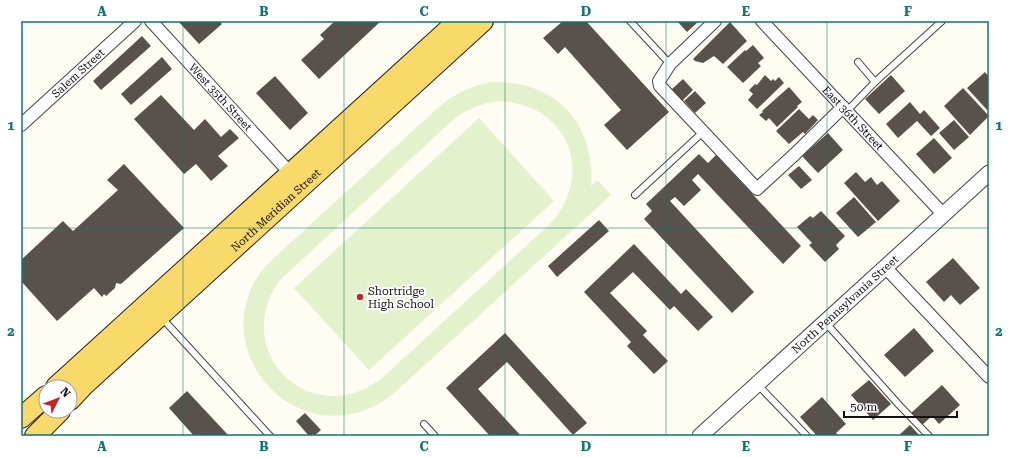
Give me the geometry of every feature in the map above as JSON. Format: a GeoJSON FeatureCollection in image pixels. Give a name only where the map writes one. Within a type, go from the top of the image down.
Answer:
{"type":"FeatureCollection","features":[{"type":"Feature","properties":{"kind":"main road","name":"North Meridian Street"},"geometry":{"type":"LineString","coordinates":[[65,379],[458,21]]}},
{"type":"Feature","properties":{"kind":"main road","name":"North Meridian Street"},"geometry":{"type":"LineString","coordinates":[[78,391],[483,21]]}},
{"type":"Feature","properties":{"kind":"main road"},"geometry":{"type":"LineString","coordinates":[[21,418],[38,403]]}},
{"type":"Feature","properties":{"kind":"main road"},"geometry":{"type":"LineString","coordinates":[[35,436],[52,419]]}},
{"type":"Feature","properties":{"kind":"street","name":"Salem Street"},"geometry":{"type":"LineString","coordinates":[[21,125],[135,21]]}},
{"type":"Feature","properties":{"kind":"street","name":"West 35th Street"},"geometry":{"type":"LineString","coordinates":[[151,21],[291,174]]}},
{"type":"Feature","properties":{"kind":"street"},"geometry":{"type":"LineString","coordinates":[[715,21],[670,64],[659,81],[660,86],[757,189],[845,109]]}},
{"type":"Feature","properties":{"kind":"street","name":"East 36th Street"},"geometry":{"type":"LineString","coordinates":[[762,21],[943,214]]}},
{"type":"Feature","properties":{"kind":"street","name":"North Pennsylvania Street"},"geometry":{"type":"LineString","coordinates":[[700,436],[989,173]]}},
{"type":"Feature","properties":{"kind":"street"},"geometry":{"type":"LineString","coordinates":[[885,267],[989,377]]}},
{"type":"Feature","properties":{"kind":"lane"},"geometry":{"type":"LineString","coordinates":[[630,21],[670,64]]}},
{"type":"Feature","properties":{"kind":"lane"},"geometry":{"type":"LineString","coordinates":[[845,109],[942,21]]}},
{"type":"Feature","properties":{"kind":"lane"},"geometry":{"type":"LineString","coordinates":[[858,62],[875,82]]}},
{"type":"Feature","properties":{"kind":"lane"},"geometry":{"type":"LineString","coordinates":[[635,195],[703,132]]}},
{"type":"Feature","properties":{"kind":"lane"},"geometry":{"type":"LineString","coordinates":[[160,316],[270,436]]}},
{"type":"Feature","properties":{"kind":"lane"},"geometry":{"type":"LineString","coordinates":[[825,322],[900,406],[929,436]]}},
{"type":"Feature","properties":{"kind":"lane"},"geometry":{"type":"LineString","coordinates":[[757,384],[807,436]]}},
{"type":"Feature","properties":{"kind":"lane"},"geometry":{"type":"LineString","coordinates":[[424,424],[435,436]]}},
{"type":"Feature","properties":{"kind":"green space"},"geometry":{"type":"Polygon","coordinates":[[[491,82],[514,83],[534,89],[552,97],[567,110],[578,125],[586,143],[591,163],[591,186],[598,180],[611,195],[393,394],[379,404],[352,414],[328,416],[302,409],[284,400],[268,386],[256,370],[248,352],[244,332],[244,312],[250,291],[257,277],[275,257],[441,105],[458,94],[491,82]],[[499,101],[486,103],[464,112],[454,119],[279,281],[266,308],[264,334],[271,357],[285,376],[305,390],[328,396],[354,393],[381,379],[550,224],[564,204],[571,184],[572,163],[568,144],[558,128],[543,114],[523,105],[499,101]]]}},
{"type":"Feature","properties":{"kind":"green space"},"geometry":{"type":"Polygon","coordinates":[[[479,118],[554,201],[369,370],[294,288],[479,118]]]}},
{"type":"Feature","properties":{"kind":"building"},"geometry":{"type":"Polygon","coordinates":[[[178,21],[219,21],[222,24],[199,44],[178,21]]]}},
{"type":"Feature","properties":{"kind":"building"},"geometry":{"type":"Polygon","coordinates":[[[335,21],[381,21],[319,79],[301,60],[324,39],[320,35],[335,21]]]}},
{"type":"Feature","properties":{"kind":"building"},"geometry":{"type":"Polygon","coordinates":[[[563,21],[586,21],[669,112],[627,150],[604,125],[621,110],[565,47],[558,54],[543,38],[563,21]]]}},
{"type":"Feature","properties":{"kind":"building"},"geometry":{"type":"Polygon","coordinates":[[[677,21],[699,21],[687,32],[677,21]]]}},
{"type":"Feature","properties":{"kind":"building"},"geometry":{"type":"Polygon","coordinates":[[[730,22],[747,41],[723,64],[714,56],[703,63],[695,61],[693,59],[730,22]]]}},
{"type":"Feature","properties":{"kind":"building"},"geometry":{"type":"Polygon","coordinates":[[[142,36],[151,46],[101,90],[93,81],[142,36]]]}},
{"type":"Feature","properties":{"kind":"building"},"geometry":{"type":"Polygon","coordinates":[[[753,45],[764,58],[758,63],[761,66],[743,83],[727,67],[745,50],[746,51],[753,45]]]}},
{"type":"Feature","properties":{"kind":"building"},"geometry":{"type":"Polygon","coordinates":[[[162,57],[172,69],[131,105],[121,94],[162,57]]]}},
{"type":"Feature","properties":{"kind":"building"},"geometry":{"type":"Polygon","coordinates":[[[985,72],[989,77],[989,112],[967,88],[985,72]]]}},
{"type":"Feature","properties":{"kind":"building"},"geometry":{"type":"Polygon","coordinates":[[[765,75],[771,81],[773,79],[775,81],[779,77],[784,83],[757,109],[748,100],[753,94],[749,90],[755,84],[757,85],[765,75]]]}},
{"type":"Feature","properties":{"kind":"building"},"geometry":{"type":"Polygon","coordinates":[[[891,75],[905,91],[879,114],[865,99],[891,75]]]}},
{"type":"Feature","properties":{"kind":"building"},"geometry":{"type":"Polygon","coordinates":[[[275,76],[308,113],[290,130],[256,93],[275,76]]]}},
{"type":"Feature","properties":{"kind":"building"},"geometry":{"type":"Polygon","coordinates":[[[683,79],[693,90],[682,101],[671,90],[683,79]]]}},
{"type":"Feature","properties":{"kind":"building"},"geometry":{"type":"Polygon","coordinates":[[[789,87],[802,102],[777,127],[769,118],[766,121],[759,115],[789,87]]]}},
{"type":"Feature","properties":{"kind":"building"},"geometry":{"type":"Polygon","coordinates":[[[963,88],[989,116],[970,135],[944,106],[963,88]]]}},
{"type":"Feature","properties":{"kind":"building"},"geometry":{"type":"Polygon","coordinates":[[[695,91],[706,103],[695,113],[684,101],[695,91]]]}},
{"type":"Feature","properties":{"kind":"building"},"geometry":{"type":"Polygon","coordinates":[[[161,95],[194,130],[205,119],[221,137],[230,129],[239,138],[218,156],[228,166],[211,181],[196,164],[184,174],[134,119],[161,95]]]}},
{"type":"Feature","properties":{"kind":"building"},"geometry":{"type":"Polygon","coordinates":[[[910,102],[920,114],[924,110],[940,128],[931,136],[917,121],[898,138],[886,124],[910,102]]]}},
{"type":"Feature","properties":{"kind":"building"},"geometry":{"type":"Polygon","coordinates":[[[799,109],[809,119],[813,115],[818,120],[805,134],[803,132],[789,144],[776,131],[799,109]]]}},
{"type":"Feature","properties":{"kind":"building"},"geometry":{"type":"Polygon","coordinates":[[[954,120],[969,137],[954,150],[939,133],[954,120]]]}},
{"type":"Feature","properties":{"kind":"building"},"geometry":{"type":"Polygon","coordinates":[[[828,133],[843,150],[818,173],[802,156],[828,133]]]}},
{"type":"Feature","properties":{"kind":"building"},"geometry":{"type":"Polygon","coordinates":[[[934,138],[952,158],[934,174],[916,154],[934,138]]]}},
{"type":"Feature","properties":{"kind":"building"},"geometry":{"type":"Polygon","coordinates":[[[699,154],[708,163],[716,155],[801,246],[783,264],[698,174],[692,180],[701,190],[684,206],[675,197],[670,201],[754,292],[732,313],[644,219],[652,211],[646,204],[699,154]]]}},
{"type":"Feature","properties":{"kind":"building"},"geometry":{"type":"Polygon","coordinates":[[[124,164],[184,228],[121,284],[116,283],[115,288],[106,296],[104,294],[102,297],[94,288],[57,321],[21,281],[21,260],[63,221],[73,231],[118,190],[107,180],[124,164]]]}},
{"type":"Feature","properties":{"kind":"building"},"geometry":{"type":"Polygon","coordinates":[[[799,166],[812,180],[801,189],[788,175],[799,166]]]}},
{"type":"Feature","properties":{"kind":"building"},"geometry":{"type":"Polygon","coordinates":[[[856,172],[865,182],[871,177],[877,185],[882,181],[900,201],[878,221],[844,183],[856,172]]]}},
{"type":"Feature","properties":{"kind":"building"},"geometry":{"type":"Polygon","coordinates":[[[854,197],[876,222],[858,237],[836,213],[854,197]]]}},
{"type":"Feature","properties":{"kind":"building"},"geometry":{"type":"Polygon","coordinates":[[[821,211],[845,236],[836,245],[839,249],[825,262],[809,245],[812,243],[797,227],[810,216],[813,218],[821,211]]]}},
{"type":"Feature","properties":{"kind":"building"},"geometry":{"type":"Polygon","coordinates":[[[599,220],[609,231],[557,277],[548,266],[599,220]]]}},
{"type":"Feature","properties":{"kind":"building"},"geometry":{"type":"Polygon","coordinates":[[[634,244],[681,294],[686,289],[713,317],[698,331],[674,306],[670,310],[633,272],[610,293],[647,331],[643,335],[668,361],[654,374],[627,346],[631,342],[584,292],[634,244]]]}},
{"type":"Feature","properties":{"kind":"building"},"geometry":{"type":"Polygon","coordinates":[[[953,258],[980,288],[960,305],[951,295],[944,302],[926,282],[953,258]]]}},
{"type":"Feature","properties":{"kind":"building"},"geometry":{"type":"Polygon","coordinates":[[[914,328],[934,351],[905,377],[884,355],[914,328]]]}},
{"type":"Feature","properties":{"kind":"building"},"geometry":{"type":"Polygon","coordinates":[[[505,333],[587,423],[573,435],[507,362],[478,389],[521,436],[490,436],[446,388],[505,333]]]}},
{"type":"Feature","properties":{"kind":"building"},"geometry":{"type":"Polygon","coordinates":[[[869,380],[891,404],[873,420],[851,395],[869,380]]]}},
{"type":"Feature","properties":{"kind":"building"},"geometry":{"type":"Polygon","coordinates":[[[942,385],[960,405],[939,424],[932,416],[922,425],[911,413],[942,385]]]}},
{"type":"Feature","properties":{"kind":"building"},"geometry":{"type":"Polygon","coordinates":[[[187,391],[229,436],[194,436],[169,408],[187,391]]]}},
{"type":"Feature","properties":{"kind":"building"},"geometry":{"type":"Polygon","coordinates":[[[822,397],[846,424],[836,433],[839,436],[817,436],[800,417],[822,397]]]}},
{"type":"Feature","properties":{"kind":"building"},"geometry":{"type":"Polygon","coordinates":[[[305,413],[321,430],[314,436],[309,436],[296,421],[305,413]]]}},
{"type":"Feature","properties":{"kind":"building"},"geometry":{"type":"Polygon","coordinates":[[[910,425],[920,436],[898,436],[910,425]]]}},
{"type":"Feature","properties":{"kind":"place","name":"Shortridge High School"},"geometry":{"type":"Point","coordinates":[360,297]}}]}
